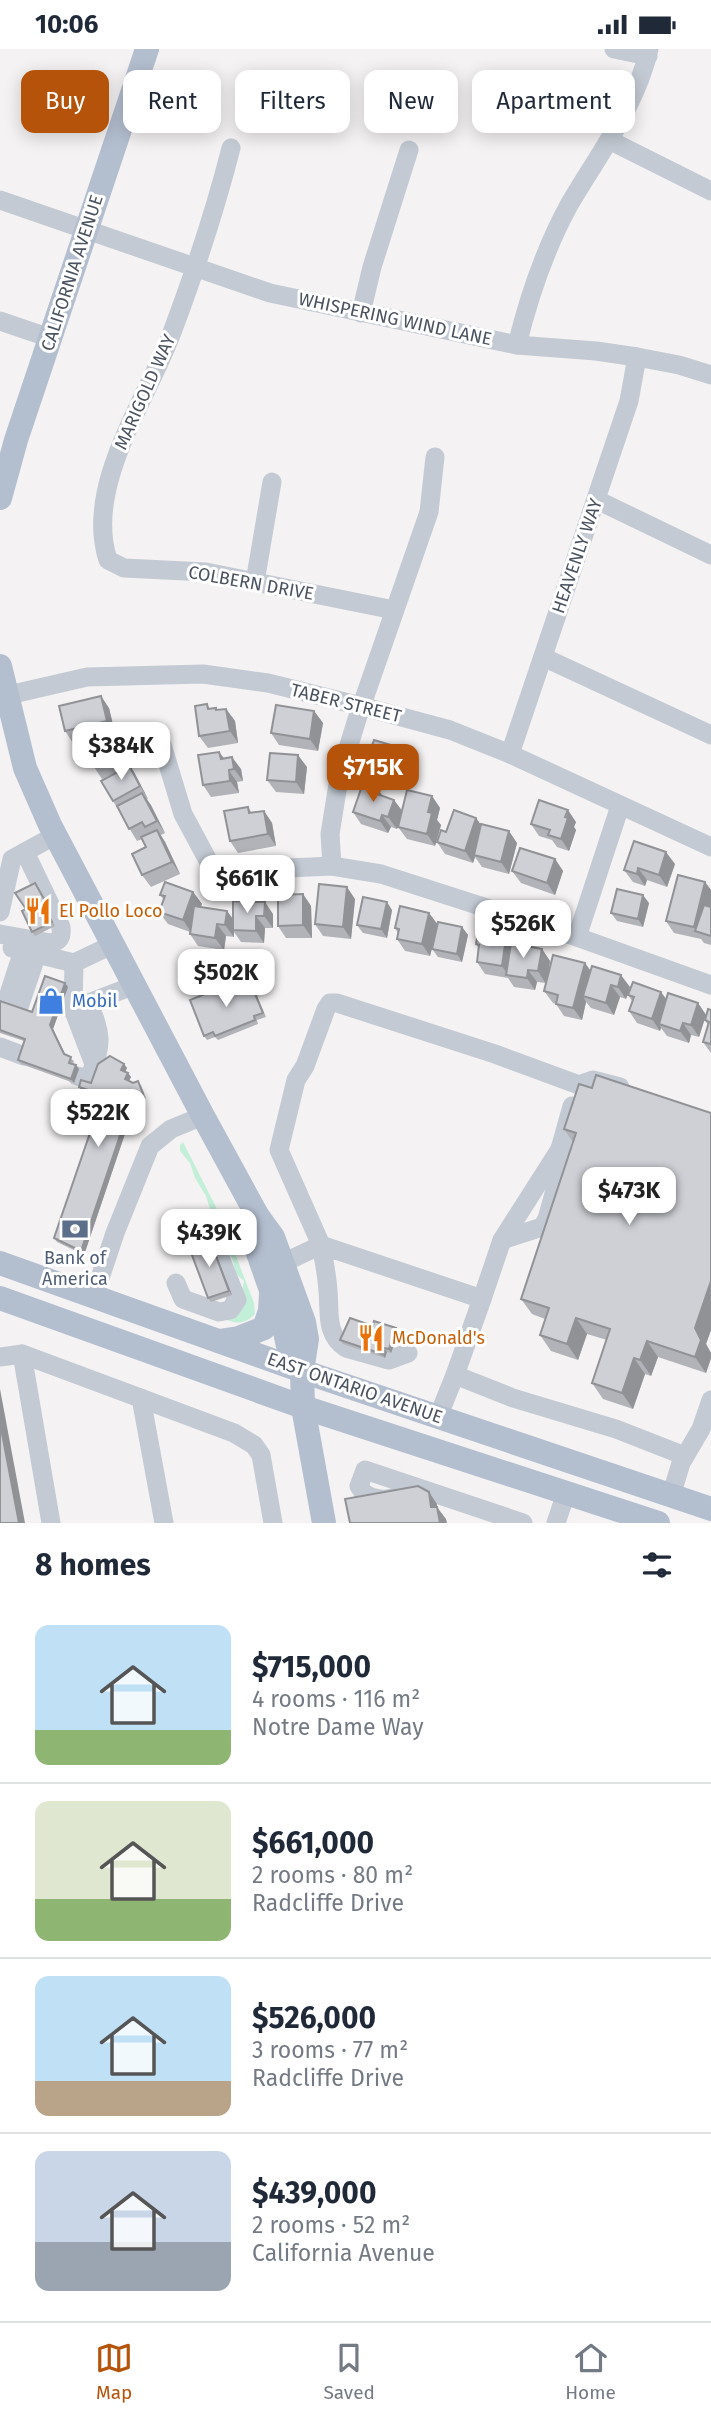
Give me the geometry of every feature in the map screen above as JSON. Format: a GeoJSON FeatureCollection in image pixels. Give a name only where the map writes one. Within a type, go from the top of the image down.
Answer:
{"type":"FeatureCollection","features":[{"type":"Feature","properties":{"kind":"main road","name":"CALIFORNIA AVENUE"},"geometry":{"type":"LineString","coordinates":[[0,498],[8,438],[50,338],[147,49]]}},
{"type":"Feature","properties":{"kind":"main road"},"geometry":{"type":"LineString","coordinates":[[0,666],[3,696],[25,768],[56,835],[203,1116],[257,1215],[273,1237],[307,1339],[302,1371],[303,1407],[324,1523]]}},
{"type":"Feature","properties":{"kind":"main road"},"geometry":{"type":"LineString","coordinates":[[257,1215],[253,1239],[284,1327],[288,1346],[302,1371]]}},
{"type":"Feature","properties":{"kind":"main road","name":"EAST ONTARIO AVENUE"},"geometry":{"type":"LineString","coordinates":[[0,1263],[302,1371],[711,1509]]}},
{"type":"Feature","properties":{"kind":"main road"},"geometry":{"type":"LineString","coordinates":[[219,1341],[239,1338],[264,1328],[270,1311],[271,1290]]}},
{"type":"Feature","properties":{"kind":"main road","name":"EAST ONTARIO AVENUE"},"geometry":{"type":"LineString","coordinates":[[0,1298],[303,1407],[658,1523]]}},
{"type":"Feature","properties":{"kind":"street"},"geometry":{"type":"LineString","coordinates":[[517,345],[528,302],[551,241],[629,103],[649,52],[614,49]]}},
{"type":"Feature","properties":{"kind":"street"},"geometry":{"type":"LineString","coordinates":[[609,140],[711,191]]}},
{"type":"Feature","properties":{"kind":"street","name":"MARIGOLD WAY"},"geometry":{"type":"LineString","coordinates":[[108,560],[102,541],[103,514],[121,442],[158,369],[219,195],[230,148]]}},
{"type":"Feature","properties":{"kind":"street"},"geometry":{"type":"LineString","coordinates":[[361,313],[372,267],[409,150]]}},
{"type":"Feature","properties":{"kind":"street","name":"WHISPERING WIND LANE"},"geometry":{"type":"LineString","coordinates":[[0,200],[270,293],[442,327],[517,345],[637,357],[679,365],[711,375]]}},
{"type":"Feature","properties":{"kind":"street"},"geometry":{"type":"LineString","coordinates":[[0,321],[50,338]]}},
{"type":"Feature","properties":{"kind":"street","name":"HEAVENLY WAY"},"geometry":{"type":"LineString","coordinates":[[510,754],[629,401],[637,357]]}},
{"type":"Feature","properties":{"kind":"street"},"geometry":{"type":"LineString","coordinates":[[332,866],[329,851],[332,811],[339,778],[361,706],[429,512],[435,457]]}},
{"type":"Feature","properties":{"kind":"street"},"geometry":{"type":"LineString","coordinates":[[255,582],[272,482]]}},
{"type":"Feature","properties":{"kind":"street"},"geometry":{"type":"LineString","coordinates":[[597,500],[711,555]]}},
{"type":"Feature","properties":{"kind":"street","name":"COLBERN DRIVE"},"geometry":{"type":"LineString","coordinates":[[108,560],[124,568],[205,572],[394,610]]}},
{"type":"Feature","properties":{"kind":"street"},"geometry":{"type":"LineString","coordinates":[[543,657],[711,735]]}},
{"type":"Feature","properties":{"kind":"street","name":"TABER STREET"},"geometry":{"type":"LineString","coordinates":[[3,696],[87,677],[203,674],[268,683],[450,730],[510,754],[711,847]]}},
{"type":"Feature","properties":{"kind":"street"},"geometry":{"type":"LineString","coordinates":[[159,735],[183,814],[219,881],[288,868],[332,866],[382,874],[577,937],[711,985]]}},
{"type":"Feature","properties":{"kind":"street"},"geometry":{"type":"LineString","coordinates":[[577,937],[620,806]]}},
{"type":"Feature","properties":{"kind":"street"},"geometry":{"type":"LineString","coordinates":[[0,912],[3,885],[12,859],[56,835]]}},
{"type":"Feature","properties":{"kind":"street"},"geometry":{"type":"LineString","coordinates":[[0,933],[51,943],[57,941],[61,935],[61,927],[24,852]]}},
{"type":"Feature","properties":{"kind":"street"},"geometry":{"type":"LineString","coordinates":[[21,951],[74,963],[114,944]]}},
{"type":"Feature","properties":{"kind":"street"},"geometry":{"type":"LineString","coordinates":[[19,1000],[21,951]]}},
{"type":"Feature","properties":{"kind":"street"},"geometry":{"type":"LineString","coordinates":[[19,1000],[21,951]]}},
{"type":"Feature","properties":{"kind":"street"},"geometry":{"type":"LineString","coordinates":[[74,963],[75,1004],[94,1065],[91,1074],[85,1077],[77,1076]]}},
{"type":"Feature","properties":{"kind":"street"},"geometry":{"type":"LineString","coordinates":[[75,1004],[135,985]]}},
{"type":"Feature","properties":{"kind":"street"},"geometry":{"type":"LineString","coordinates":[[408,1353],[389,1360],[340,1344],[337,1339],[340,1327],[329,1292],[321,1245],[279,1150],[296,1080],[305,1066],[330,1003],[484,1051],[579,1085],[593,1080],[635,1092]]}},
{"type":"Feature","properties":{"kind":"street"},"geometry":{"type":"LineString","coordinates":[[438,1417],[502,1241],[560,1149],[579,1085]]}},
{"type":"Feature","properties":{"kind":"street"},"geometry":{"type":"LineString","coordinates":[[94,1296],[115,1233],[150,1146],[171,1129],[203,1116]]}},
{"type":"Feature","properties":{"kind":"street"},"geometry":{"type":"LineString","coordinates":[[502,1241],[542,1227],[547,1219],[564,1161],[560,1149]]}},
{"type":"Feature","properties":{"kind":"street"},"geometry":{"type":"LineString","coordinates":[[176,1283],[183,1299],[219,1312],[230,1310],[237,1300],[209,1230],[201,1227],[190,1231]]}},
{"type":"Feature","properties":{"kind":"street"},"geometry":{"type":"LineString","coordinates":[[282,1263],[321,1245],[482,1299]]}},
{"type":"Feature","properties":{"kind":"street"},"geometry":{"type":"LineString","coordinates":[[22,1354],[51,1523]]}},
{"type":"Feature","properties":{"kind":"street"},"geometry":{"type":"LineString","coordinates":[[0,1357],[22,1354],[234,1433],[254,1445],[261,1455],[273,1523]]}},
{"type":"Feature","properties":{"kind":"street"},"geometry":{"type":"LineString","coordinates":[[455,1375],[513,1398],[616,1429],[685,1456]]}},
{"type":"Feature","properties":{"kind":"street"},"geometry":{"type":"LineString","coordinates":[[141,1398],[164,1523]]}},
{"type":"Feature","properties":{"kind":"street"},"geometry":{"type":"LineString","coordinates":[[671,1496],[685,1456],[701,1429],[711,1400]]}},
{"type":"Feature","properties":{"kind":"street"},"geometry":{"type":"LineString","coordinates":[[361,1479],[365,1470],[523,1523]]}},
{"type":"Feature","properties":{"kind":"street"},"geometry":{"type":"LineString","coordinates":[[556,1523],[566,1493]]}},
{"type":"Feature","properties":{"kind":"green space"},"geometry":{"type":"Polygon","coordinates":[[[183,1142],[221,1217],[254,1303],[255,1314],[244,1322],[232,1322],[223,1318],[242,1291],[244,1281],[236,1274],[206,1196],[190,1163],[180,1151],[183,1142]]]}},
{"type":"Feature","properties":{"kind":"building"},"geometry":{"type":"Polygon","coordinates":[[[101,696],[107,721],[65,731],[59,706],[101,696]]]}},
{"type":"Feature","properties":{"kind":"building"},"geometry":{"type":"Polygon","coordinates":[[[207,704],[208,709],[226,709],[230,731],[199,736],[195,706],[207,704]]]}},
{"type":"Feature","properties":{"kind":"building"},"geometry":{"type":"Polygon","coordinates":[[[276,705],[314,711],[310,739],[271,733],[276,705]]]}},
{"type":"Feature","properties":{"kind":"building"},"geometry":{"type":"Polygon","coordinates":[[[106,727],[119,755],[94,767],[83,746],[97,739],[94,733],[106,727]]]}},
{"type":"Feature","properties":{"kind":"building"},"geometry":{"type":"Polygon","coordinates":[[[374,740],[404,749],[396,773],[366,764],[374,740]]]}},
{"type":"Feature","properties":{"kind":"building"},"geometry":{"type":"Polygon","coordinates":[[[219,752],[221,759],[232,757],[234,769],[229,770],[230,781],[203,785],[198,755],[219,752]]]}},
{"type":"Feature","properties":{"kind":"building"},"geometry":{"type":"Polygon","coordinates":[[[270,753],[298,755],[296,782],[267,780],[270,753]]]}},
{"type":"Feature","properties":{"kind":"building"},"geometry":{"type":"Polygon","coordinates":[[[126,760],[140,786],[113,801],[101,781],[118,772],[114,766],[126,760]]]}},
{"type":"Feature","properties":{"kind":"building"},"geometry":{"type":"Polygon","coordinates":[[[363,783],[376,787],[374,793],[394,800],[388,817],[382,815],[380,821],[353,812],[363,783]]]}},
{"type":"Feature","properties":{"kind":"building"},"geometry":{"type":"Polygon","coordinates":[[[407,790],[432,796],[428,812],[432,813],[427,834],[398,827],[407,790]]]}},
{"type":"Feature","properties":{"kind":"building"},"geometry":{"type":"Polygon","coordinates":[[[142,793],[157,821],[145,827],[142,822],[129,829],[117,806],[142,793]]]}},
{"type":"Feature","properties":{"kind":"building"},"geometry":{"type":"Polygon","coordinates":[[[539,800],[568,810],[561,839],[548,835],[550,830],[531,824],[539,800]]]}},
{"type":"Feature","properties":{"kind":"building"},"geometry":{"type":"Polygon","coordinates":[[[248,807],[249,813],[264,811],[268,834],[230,841],[224,811],[248,807]]]}},
{"type":"Feature","properties":{"kind":"building"},"geometry":{"type":"Polygon","coordinates":[[[454,810],[476,818],[465,851],[437,842],[441,830],[446,832],[454,810]]]}},
{"type":"Feature","properties":{"kind":"building"},"geometry":{"type":"Polygon","coordinates":[[[481,824],[509,831],[501,862],[474,855],[481,824]]]}},
{"type":"Feature","properties":{"kind":"building"},"geometry":{"type":"Polygon","coordinates":[[[157,830],[172,862],[142,875],[132,854],[146,847],[141,837],[157,830]]]}},
{"type":"Feature","properties":{"kind":"building"},"geometry":{"type":"Polygon","coordinates":[[[634,841],[666,852],[659,875],[638,868],[637,874],[624,870],[634,841]]]}},
{"type":"Feature","properties":{"kind":"building"},"geometry":{"type":"Polygon","coordinates":[[[520,848],[555,859],[547,883],[512,871],[520,848]]]}},
{"type":"Feature","properties":{"kind":"building"},"geometry":{"type":"Polygon","coordinates":[[[678,875],[705,882],[694,927],[666,921],[678,875]]]}},
{"type":"Feature","properties":{"kind":"building"},"geometry":{"type":"Polygon","coordinates":[[[165,882],[193,892],[183,920],[159,912],[165,896],[160,895],[165,882]]]}},
{"type":"Feature","properties":{"kind":"building","name":"El Pollo Loco"},"geometry":{"type":"Polygon","coordinates":[[[35,883],[48,906],[45,908],[52,922],[32,932],[22,911],[26,909],[15,893],[35,883]]]}},
{"type":"Feature","properties":{"kind":"building"},"geometry":{"type":"Polygon","coordinates":[[[319,884],[347,887],[343,927],[315,924],[319,884]]]}},
{"type":"Feature","properties":{"kind":"building"},"geometry":{"type":"Polygon","coordinates":[[[617,889],[643,895],[638,919],[611,913],[617,889]]]}},
{"type":"Feature","properties":{"kind":"building"},"geometry":{"type":"Polygon","coordinates":[[[303,894],[303,925],[278,926],[278,895],[303,894]]]}},
{"type":"Feature","properties":{"kind":"building"},"geometry":{"type":"Polygon","coordinates":[[[363,897],[387,902],[381,929],[357,925],[363,897]]]}},
{"type":"Feature","properties":{"kind":"building"},"geometry":{"type":"Polygon","coordinates":[[[233,901],[265,902],[264,916],[256,916],[256,931],[233,930],[233,901]]]}},
{"type":"Feature","properties":{"kind":"building"},"geometry":{"type":"Polygon","coordinates":[[[704,905],[711,907],[711,936],[695,931],[704,905]]]}},
{"type":"Feature","properties":{"kind":"building"},"geometry":{"type":"Polygon","coordinates":[[[194,906],[227,911],[225,925],[217,924],[215,938],[190,934],[194,906]]]}},
{"type":"Feature","properties":{"kind":"building"},"geometry":{"type":"Polygon","coordinates":[[[400,906],[429,913],[422,944],[397,939],[399,929],[395,928],[400,906]]]}},
{"type":"Feature","properties":{"kind":"building"},"geometry":{"type":"Polygon","coordinates":[[[438,922],[462,927],[457,954],[432,949],[438,922]]]}},
{"type":"Feature","properties":{"kind":"building"},"geometry":{"type":"Polygon","coordinates":[[[478,933],[506,938],[502,966],[477,962],[478,933]]]}},
{"type":"Feature","properties":{"kind":"building"},"geometry":{"type":"Polygon","coordinates":[[[511,943],[542,949],[538,971],[528,970],[527,978],[506,975],[511,943]]]}},
{"type":"Feature","properties":{"kind":"building"},"geometry":{"type":"Polygon","coordinates":[[[553,955],[585,963],[573,1008],[556,1004],[558,995],[544,991],[553,955]]]}},
{"type":"Feature","properties":{"kind":"building"},"geometry":{"type":"Polygon","coordinates":[[[592,966],[621,975],[618,987],[611,985],[606,1003],[583,996],[592,966]]]}},
{"type":"Feature","properties":{"kind":"building"},"geometry":{"type":"Polygon","coordinates":[[[45,976],[65,983],[50,1025],[64,1054],[71,1057],[69,1063],[76,1065],[71,1079],[18,1060],[25,1039],[0,1030],[0,1001],[32,1012],[45,976]]]}},
{"type":"Feature","properties":{"kind":"building"},"geometry":{"type":"Polygon","coordinates":[[[633,982],[661,992],[652,1019],[629,1011],[634,997],[628,995],[633,982]]]}},
{"type":"Feature","properties":{"kind":"building"},"geometry":{"type":"Polygon","coordinates":[[[237,986],[253,989],[263,1013],[254,1016],[255,1020],[215,1036],[213,1032],[204,1036],[190,1000],[222,987],[224,992],[237,986]]]}},
{"type":"Feature","properties":{"kind":"building"},"geometry":{"type":"Polygon","coordinates":[[[668,993],[698,1003],[691,1025],[683,1023],[680,1031],[659,1024],[668,993]]]}},
{"type":"Feature","properties":{"kind":"building"},"geometry":{"type":"Polygon","coordinates":[[[708,1009],[711,1010],[711,1044],[703,1042],[709,1022],[705,1020],[708,1009]]]}},
{"type":"Feature","properties":{"kind":"building"},"geometry":{"type":"Polygon","coordinates":[[[110,1056],[124,1064],[121,1070],[128,1073],[125,1079],[133,1083],[138,1081],[143,1094],[138,1096],[135,1107],[130,1106],[81,1251],[54,1238],[103,1095],[79,1087],[81,1080],[91,1083],[98,1064],[110,1056]]]}},
{"type":"Feature","properties":{"kind":"building"},"geometry":{"type":"Polygon","coordinates":[[[596,1075],[711,1113],[711,1281],[695,1328],[701,1340],[695,1357],[647,1341],[640,1360],[634,1358],[622,1393],[592,1383],[610,1329],[576,1318],[567,1344],[540,1335],[549,1308],[521,1299],[576,1133],[564,1129],[579,1084],[592,1088],[596,1075]]]}},
{"type":"Feature","properties":{"kind":"building"},"geometry":{"type":"Polygon","coordinates":[[[210,1240],[229,1291],[208,1298],[189,1247],[210,1240]]]}},
{"type":"Feature","properties":{"kind":"building","name":"McDonald's"},"geometry":{"type":"Polygon","coordinates":[[[350,1318],[373,1326],[374,1321],[396,1328],[389,1349],[384,1348],[382,1354],[340,1340],[350,1318]]]}},
{"type":"Feature","properties":{"kind":"building"},"geometry":{"type":"Polygon","coordinates":[[[0,1423],[19,1523],[0,1523],[0,1423]]]}},
{"type":"Feature","properties":{"kind":"building"},"geometry":{"type":"Polygon","coordinates":[[[418,1486],[429,1492],[431,1507],[437,1507],[440,1523],[350,1523],[345,1499],[418,1486]]]}},
{"type":"Feature","properties":{"kind":"place","name":"El Pollo Loco"},"geometry":{"type":"Point","coordinates":[38,911]}},
{"type":"Feature","properties":{"kind":"place","name":"Mobil"},"geometry":{"type":"Point","coordinates":[51,1001]}},
{"type":"Feature","properties":{"kind":"place","name":"Bank of America"},"geometry":{"type":"Point","coordinates":[75,1229]}},
{"type":"Feature","properties":{"kind":"place","name":"McDonald's"},"geometry":{"type":"Point","coordinates":[371,1338]}}]}
